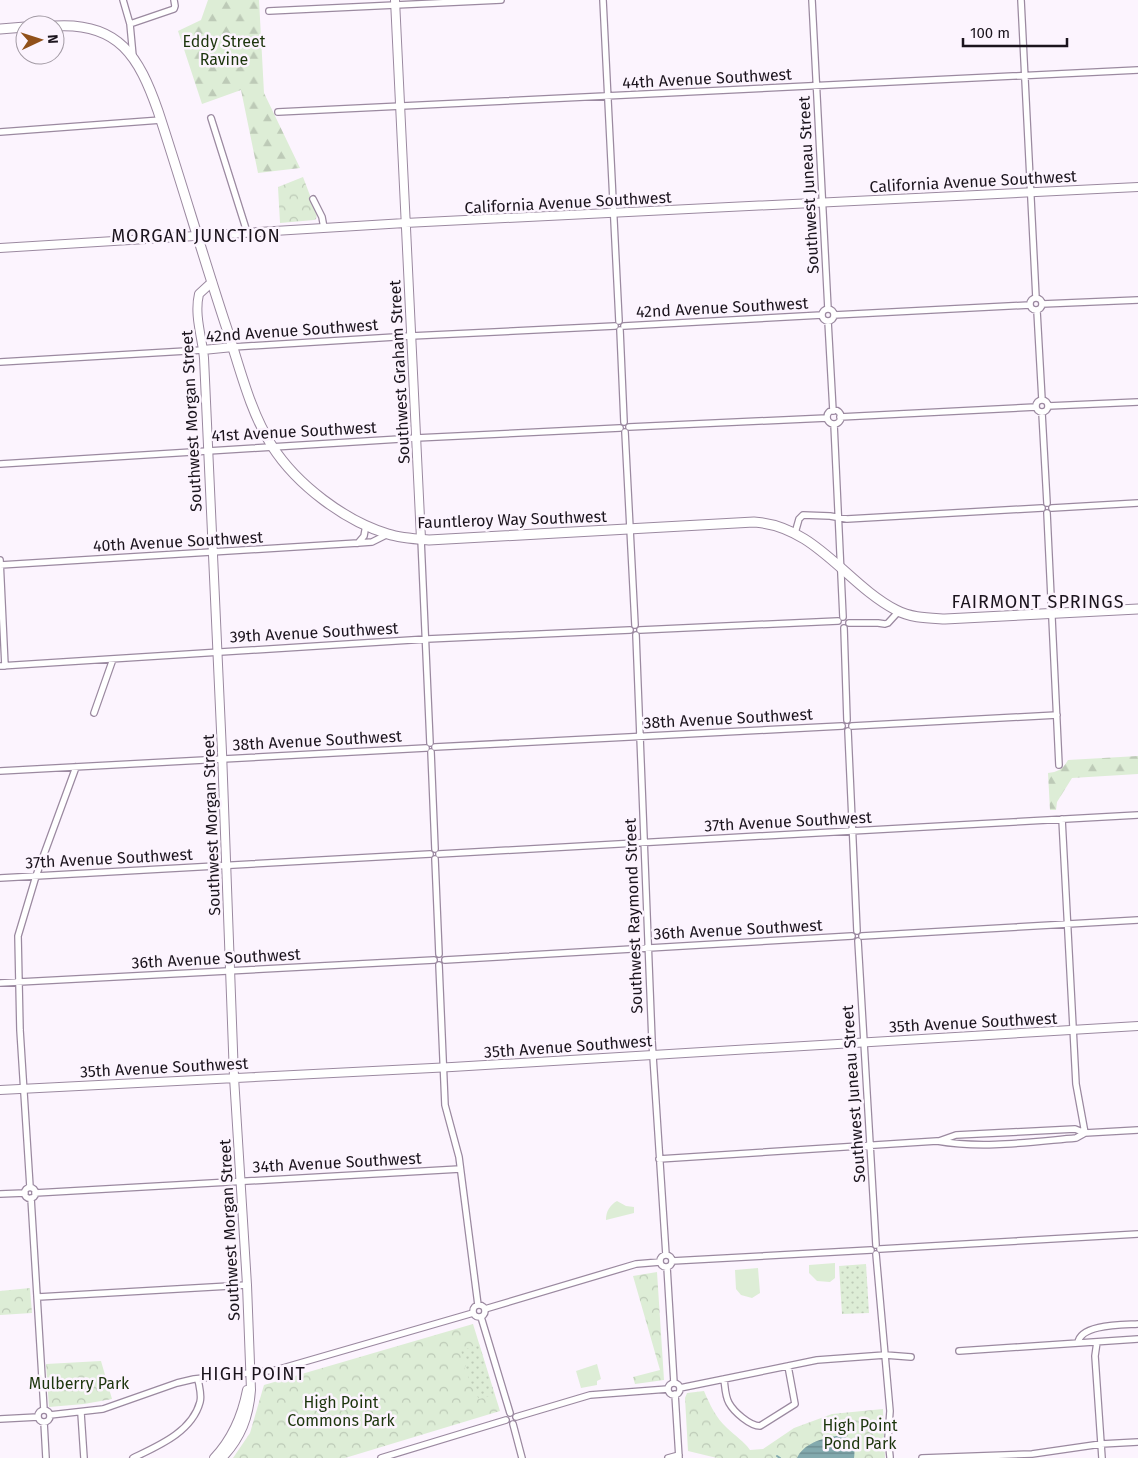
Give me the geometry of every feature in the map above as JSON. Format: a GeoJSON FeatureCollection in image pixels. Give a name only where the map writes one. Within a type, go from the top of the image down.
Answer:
{"type":"FeatureCollection","features":[{"type":"Feature","properties":{"kind":"main road","name":"Southwest Graham Street"},"geometry":{"type":"LineString","coordinates":[[395,3],[421,539]]}},
{"type":"Feature","properties":{"kind":"main road","name":"Fauntleroy Way Southwest"},"geometry":{"type":"LineString","coordinates":[[65,26],[76,25],[96,29],[115,39],[133,56],[150,86],[250,398],[273,447],[306,486],[343,512],[366,525],[388,534],[421,539],[459,539],[754,522],[775,525],[796,533],[821,550],[877,598],[899,612],[915,617],[945,619],[1138,609]]}},
{"type":"Feature","properties":{"kind":"main road"},"geometry":{"type":"LineString","coordinates":[[0,29],[15,28]]}},
{"type":"Feature","properties":{"kind":"main road","name":"California Avenue Southwest"},"geometry":{"type":"LineString","coordinates":[[0,248],[405,223],[614,214],[1138,186]]}},
{"type":"Feature","properties":{"kind":"main road","name":"Southwest Morgan Street"},"geometry":{"type":"LineString","coordinates":[[212,282],[201,290],[198,299],[200,341],[203,350],[208,450],[234,1077],[251,1374]]}},
{"type":"Feature","properties":{"kind":"main road","name":"42nd Avenue Southwest"},"geometry":{"type":"LineString","coordinates":[[203,350],[233,347]]}},
{"type":"Feature","properties":{"kind":"main road","name":"35th Avenue Southwest"},"geometry":{"type":"LineString","coordinates":[[0,1090],[443,1067],[1138,1026]]}},
{"type":"Feature","properties":{"kind":"main road"},"geometry":{"type":"LineString","coordinates":[[214,1458],[228,1442],[238,1423],[251,1374]]}},
{"type":"Feature","properties":{"kind":"main road"},"geometry":{"type":"LineString","coordinates":[[222,1458],[242,1433],[247,1420],[250,1407],[251,1374]]}},
{"type":"Feature","properties":{"kind":"street"},"geometry":{"type":"LineString","coordinates":[[123,0],[130,24],[133,56]]}},
{"type":"Feature","properties":{"kind":"street"},"geometry":{"type":"LineString","coordinates":[[130,24],[175,8],[174,0]]}},
{"type":"Feature","properties":{"kind":"street"},"geometry":{"type":"LineString","coordinates":[[270,11],[395,3],[501,0]]}},
{"type":"Feature","properties":{"kind":"street"},"geometry":{"type":"LineString","coordinates":[[603,0],[620,326],[621,431],[827,418]]}},
{"type":"Feature","properties":{"kind":"street","name":"Southwest Juneau Street"},"geometry":{"type":"LineString","coordinates":[[812,0],[828,309]]}},
{"type":"Feature","properties":{"kind":"street"},"geometry":{"type":"LineString","coordinates":[[1021,0],[1036,298]]}},
{"type":"Feature","properties":{"kind":"street","name":"44th Avenue Southwest"},"geometry":{"type":"LineString","coordinates":[[278,112],[1138,70]]}},
{"type":"Feature","properties":{"kind":"street"},"geometry":{"type":"LineString","coordinates":[[211,118],[247,232]]}},
{"type":"Feature","properties":{"kind":"street"},"geometry":{"type":"LineString","coordinates":[[0,132],[161,120]]}},
{"type":"Feature","properties":{"kind":"street"},"geometry":{"type":"LineString","coordinates":[[313,199],[322,217],[324,228]]}},
{"type":"Feature","properties":{"kind":"street"},"geometry":{"type":"LineString","coordinates":[[1036,298],[1042,304]]}},
{"type":"Feature","properties":{"kind":"street"},"geometry":{"type":"LineString","coordinates":[[1030,305],[1032,300],[1036,298]]}},
{"type":"Feature","properties":{"kind":"street"},"geometry":{"type":"LineString","coordinates":[[1042,304],[1138,300]]}},
{"type":"Feature","properties":{"kind":"street"},"geometry":{"type":"LineString","coordinates":[[1037,311],[1041,309],[1042,304]]}},
{"type":"Feature","properties":{"kind":"street"},"geometry":{"type":"LineString","coordinates":[[1030,305],[1032,309],[1037,311]]}},
{"type":"Feature","properties":{"kind":"street"},"geometry":{"type":"LineString","coordinates":[[834,315],[1030,305]]}},
{"type":"Feature","properties":{"kind":"street"},"geometry":{"type":"LineString","coordinates":[[828,322],[823,320],[824,310],[833,311],[834,315]]}},
{"type":"Feature","properties":{"kind":"street"},"geometry":{"type":"LineString","coordinates":[[1037,311],[1042,400]]}},
{"type":"Feature","properties":{"kind":"street","name":"42nd Avenue Southwest"},"geometry":{"type":"LineString","coordinates":[[233,347],[822,315]]}},
{"type":"Feature","properties":{"kind":"street"},"geometry":{"type":"LineString","coordinates":[[828,322],[833,319],[834,315]]}},
{"type":"Feature","properties":{"kind":"street"},"geometry":{"type":"LineString","coordinates":[[828,322],[833,411]]}},
{"type":"Feature","properties":{"kind":"street","name":"42nd Avenue Southwest"},"geometry":{"type":"LineString","coordinates":[[0,362],[203,350]]}},
{"type":"Feature","properties":{"kind":"street"},"geometry":{"type":"LineString","coordinates":[[1042,400],[1048,406]]}},
{"type":"Feature","properties":{"kind":"street"},"geometry":{"type":"LineString","coordinates":[[1036,407],[1037,403],[1042,400]]}},
{"type":"Feature","properties":{"kind":"street"},"geometry":{"type":"LineString","coordinates":[[1048,406],[1138,402]]}},
{"type":"Feature","properties":{"kind":"street"},"geometry":{"type":"LineString","coordinates":[[1042,413],[1047,411],[1048,406]]}},
{"type":"Feature","properties":{"kind":"street"},"geometry":{"type":"LineString","coordinates":[[1036,407],[1042,413]]}},
{"type":"Feature","properties":{"kind":"street"},"geometry":{"type":"LineString","coordinates":[[840,417],[1036,407]]}},
{"type":"Feature","properties":{"kind":"street"},"geometry":{"type":"LineString","coordinates":[[827,418],[828,413],[833,411],[838,412],[840,417]]}},
{"type":"Feature","properties":{"kind":"street"},"geometry":{"type":"LineString","coordinates":[[1042,413],[1047,502],[1051,504],[1052,508]]}},
{"type":"Feature","properties":{"kind":"street"},"geometry":{"type":"LineString","coordinates":[[834,424],[838,422],[840,417]]}},
{"type":"Feature","properties":{"kind":"street"},"geometry":{"type":"LineString","coordinates":[[827,418],[834,424]]}},
{"type":"Feature","properties":{"kind":"street"},"geometry":{"type":"LineString","coordinates":[[834,424],[841,568],[840,626],[888,624],[899,612]]}},
{"type":"Feature","properties":{"kind":"street","name":"41st Avenue Southwest"},"geometry":{"type":"LineString","coordinates":[[0,464],[622,425]]}},
{"type":"Feature","properties":{"kind":"street","name":"Southwest Raymond Street"},"geometry":{"type":"LineString","coordinates":[[627,430],[630,529],[637,630],[653,1054],[666,1255]]}},
{"type":"Feature","properties":{"kind":"street"},"geometry":{"type":"LineString","coordinates":[[1042,508],[1042,505],[1047,502]]}},
{"type":"Feature","properties":{"kind":"street"},"geometry":{"type":"LineString","coordinates":[[1052,508],[1138,503]]}},
{"type":"Feature","properties":{"kind":"street"},"geometry":{"type":"LineString","coordinates":[[796,533],[799,519],[803,515],[847,519],[1042,508]]}},
{"type":"Feature","properties":{"kind":"street"},"geometry":{"type":"LineString","coordinates":[[1042,508],[1043,512],[1047,513]]}},
{"type":"Feature","properties":{"kind":"street"},"geometry":{"type":"LineString","coordinates":[[1047,513],[1051,512],[1052,508]]}},
{"type":"Feature","properties":{"kind":"street"},"geometry":{"type":"LineString","coordinates":[[1047,513],[1058,765]]}},
{"type":"Feature","properties":{"kind":"street"},"geometry":{"type":"LineString","coordinates":[[358,543],[364,536],[366,525]]}},
{"type":"Feature","properties":{"kind":"street","name":"40th Avenue Southwest"},"geometry":{"type":"LineString","coordinates":[[0,566],[213,554],[372,542],[388,534]]}},
{"type":"Feature","properties":{"kind":"street","name":"Southwest Graham Street"},"geometry":{"type":"LineString","coordinates":[[421,539],[439,954]]}},
{"type":"Feature","properties":{"kind":"street"},"geometry":{"type":"LineString","coordinates":[[0,560],[2,666]]}},
{"type":"Feature","properties":{"kind":"street"},"geometry":{"type":"LineString","coordinates":[[637,630],[847,618],[848,720],[852,726]]}},
{"type":"Feature","properties":{"kind":"street","name":"39th Avenue Southwest"},"geometry":{"type":"LineString","coordinates":[[2,666],[426,639],[630,630],[631,627],[637,630]]}},
{"type":"Feature","properties":{"kind":"street"},"geometry":{"type":"LineString","coordinates":[[94,713],[113,659]]}},
{"type":"Feature","properties":{"kind":"street"},"geometry":{"type":"LineString","coordinates":[[852,726],[1057,715]]}},
{"type":"Feature","properties":{"kind":"street"},"geometry":{"type":"LineString","coordinates":[[848,720],[844,722],[843,730],[848,731],[852,726]]}},
{"type":"Feature","properties":{"kind":"street","name":"38th Avenue Southwest"},"geometry":{"type":"LineString","coordinates":[[0,771],[842,726]]}},
{"type":"Feature","properties":{"kind":"street","name":"Southwest Juneau Street"},"geometry":{"type":"LineString","coordinates":[[848,731],[863,1043],[876,1249],[890,1411],[888,1438],[890,1458]]}},
{"type":"Feature","properties":{"kind":"street"},"geometry":{"type":"LineString","coordinates":[[30,1187],[18,982],[18,931],[76,767]]}},
{"type":"Feature","properties":{"kind":"street","name":"37th Avenue Southwest"},"geometry":{"type":"LineString","coordinates":[[0,878],[430,854],[432,850],[436,854],[1138,815]]}},
{"type":"Feature","properties":{"kind":"street"},"geometry":{"type":"LineString","coordinates":[[1062,819],[1072,1030],[1076,1084],[1084,1133]]}},
{"type":"Feature","properties":{"kind":"street","name":"36th Avenue Southwest"},"geometry":{"type":"LineString","coordinates":[[445,960],[1138,920]]}},
{"type":"Feature","properties":{"kind":"street"},"geometry":{"type":"LineString","coordinates":[[439,954],[445,960],[440,965],[436,964],[434,960],[439,954]]}},
{"type":"Feature","properties":{"kind":"street","name":"36th Avenue Southwest"},"geometry":{"type":"LineString","coordinates":[[0,983],[434,960]]}},
{"type":"Feature","properties":{"kind":"street"},"geometry":{"type":"LineString","coordinates":[[440,965],[445,1105],[459,1157],[478,1305]]}},
{"type":"Feature","properties":{"kind":"street"},"geometry":{"type":"LineString","coordinates":[[937,1142],[956,1135],[1075,1129],[1084,1133],[1138,1130]]}},
{"type":"Feature","properties":{"kind":"street"},"geometry":{"type":"LineString","coordinates":[[659,1159],[937,1142],[999,1144],[1076,1138],[1084,1133]]}},
{"type":"Feature","properties":{"kind":"street","name":"34th Avenue Southwest"},"geometry":{"type":"LineString","coordinates":[[36,1192],[460,1170]]}},
{"type":"Feature","properties":{"kind":"street"},"geometry":{"type":"LineString","coordinates":[[30,1187],[36,1192],[34,1197],[30,1198]]}},
{"type":"Feature","properties":{"kind":"street"},"geometry":{"type":"LineString","coordinates":[[25,1193],[26,1189],[30,1187]]}},
{"type":"Feature","properties":{"kind":"street"},"geometry":{"type":"LineString","coordinates":[[0,1194],[25,1193]]}},
{"type":"Feature","properties":{"kind":"street"},"geometry":{"type":"LineString","coordinates":[[25,1193],[30,1198],[44,1410]]}},
{"type":"Feature","properties":{"kind":"street"},"geometry":{"type":"LineString","coordinates":[[672,1261],[1138,1234]]}},
{"type":"Feature","properties":{"kind":"street"},"geometry":{"type":"LineString","coordinates":[[660,1262],[662,1257],[666,1255],[671,1257],[672,1261]]}},
{"type":"Feature","properties":{"kind":"street"},"geometry":{"type":"LineString","coordinates":[[667,1267],[671,1265],[672,1261]]}},
{"type":"Feature","properties":{"kind":"street"},"geometry":{"type":"LineString","coordinates":[[660,1262],[662,1266],[667,1267]]}},
{"type":"Feature","properties":{"kind":"street"},"geometry":{"type":"LineString","coordinates":[[485,1309],[636,1264],[660,1262]]}},
{"type":"Feature","properties":{"kind":"street"},"geometry":{"type":"LineString","coordinates":[[667,1267],[674,1383]]}},
{"type":"Feature","properties":{"kind":"street"},"geometry":{"type":"LineString","coordinates":[[38,1297],[247,1285]]}},
{"type":"Feature","properties":{"kind":"street"},"geometry":{"type":"LineString","coordinates":[[478,1305],[485,1309]]}},
{"type":"Feature","properties":{"kind":"street"},"geometry":{"type":"LineString","coordinates":[[473,1313],[474,1308],[478,1305]]}},
{"type":"Feature","properties":{"kind":"street"},"geometry":{"type":"LineString","coordinates":[[481,1317],[485,1313],[485,1309]]}},
{"type":"Feature","properties":{"kind":"street"},"geometry":{"type":"LineString","coordinates":[[50,1415],[81,1412],[120,1404],[178,1383],[198,1379],[276,1370],[473,1313]]}},
{"type":"Feature","properties":{"kind":"street"},"geometry":{"type":"LineString","coordinates":[[473,1313],[481,1317]]}},
{"type":"Feature","properties":{"kind":"street"},"geometry":{"type":"LineString","coordinates":[[481,1317],[510,1414]]}},
{"type":"Feature","properties":{"kind":"street"},"geometry":{"type":"LineString","coordinates":[[1078,1343],[1082,1335],[1097,1328],[1138,1324]]}},
{"type":"Feature","properties":{"kind":"street"},"geometry":{"type":"LineString","coordinates":[[959,1351],[1138,1339]]}},
{"type":"Feature","properties":{"kind":"street"},"geometry":{"type":"LineString","coordinates":[[1097,1342],[1095,1356],[1102,1458]]}},
{"type":"Feature","properties":{"kind":"street"},"geometry":{"type":"LineString","coordinates":[[675,1394],[679,1392],[680,1388],[817,1360],[885,1355],[911,1357]]}},
{"type":"Feature","properties":{"kind":"street"},"geometry":{"type":"LineString","coordinates":[[724,1379],[729,1404],[751,1424],[760,1426],[795,1404],[788,1366]]}},
{"type":"Feature","properties":{"kind":"street"},"geometry":{"type":"LineString","coordinates":[[133,1458],[169,1440],[192,1417],[200,1402],[198,1379]]}},
{"type":"Feature","properties":{"kind":"street"},"geometry":{"type":"LineString","coordinates":[[674,1383],[678,1384],[680,1388]]}},
{"type":"Feature","properties":{"kind":"street"},"geometry":{"type":"LineString","coordinates":[[510,1414],[516,1417],[590,1395],[668,1389],[674,1383]]}},
{"type":"Feature","properties":{"kind":"street"},"geometry":{"type":"LineString","coordinates":[[668,1389],[670,1393],[675,1394]]}},
{"type":"Feature","properties":{"kind":"street"},"geometry":{"type":"LineString","coordinates":[[668,1458],[679,1456],[675,1394]]}},
{"type":"Feature","properties":{"kind":"street"},"geometry":{"type":"LineString","coordinates":[[44,1410],[48,1411],[50,1415]]}},
{"type":"Feature","properties":{"kind":"street"},"geometry":{"type":"LineString","coordinates":[[38,1417],[40,1411],[44,1410]]}},
{"type":"Feature","properties":{"kind":"street"},"geometry":{"type":"LineString","coordinates":[[81,1412],[84,1458]]}},
{"type":"Feature","properties":{"kind":"street"},"geometry":{"type":"LineString","coordinates":[[381,1458],[506,1420],[506,1417],[510,1414]]}},
{"type":"Feature","properties":{"kind":"street"},"geometry":{"type":"LineString","coordinates":[[44,1422],[49,1420],[50,1415]]}},
{"type":"Feature","properties":{"kind":"street"},"geometry":{"type":"LineString","coordinates":[[0,1419],[38,1417]]}},
{"type":"Feature","properties":{"kind":"street"},"geometry":{"type":"LineString","coordinates":[[38,1417],[40,1421],[44,1422]]}},
{"type":"Feature","properties":{"kind":"street"},"geometry":{"type":"LineString","coordinates":[[516,1417],[516,1422],[513,1424],[522,1458]]}},
{"type":"Feature","properties":{"kind":"street"},"geometry":{"type":"LineString","coordinates":[[506,1420],[508,1423],[513,1424]]}},
{"type":"Feature","properties":{"kind":"street"},"geometry":{"type":"LineString","coordinates":[[44,1422],[46,1458]]}},
{"type":"Feature","properties":{"kind":"street"},"geometry":{"type":"LineString","coordinates":[[922,1458],[1032,1454],[1101,1444],[1138,1442]]}},
{"type":"Feature","properties":{"kind":"green space","name":"Eddy Street Ravine"},"geometry":{"type":"Polygon","coordinates":[[[208,0],[259,0],[264,93],[300,168],[258,173],[241,90],[202,104],[178,31],[201,20],[208,0]]]}},
{"type":"Feature","properties":{"kind":"green space"},"geometry":{"type":"Polygon","coordinates":[[[303,177],[317,214],[316,219],[280,223],[278,187],[303,177]]]}},
{"type":"Feature","properties":{"kind":"green space"},"geometry":{"type":"Polygon","coordinates":[[[1138,756],[1138,774],[1072,778],[1057,802],[1056,810],[1050,810],[1048,773],[1060,770],[1068,760],[1138,756]]]}},
{"type":"Feature","properties":{"kind":"green space"},"geometry":{"type":"Polygon","coordinates":[[[617,1201],[626,1206],[634,1207],[634,1213],[606,1220],[609,1209],[617,1201]]]}},
{"type":"Feature","properties":{"kind":"green space"},"geometry":{"type":"Polygon","coordinates":[[[835,1263],[835,1278],[830,1282],[817,1281],[809,1273],[809,1265],[835,1263]]]}},
{"type":"Feature","properties":{"kind":"green space"},"geometry":{"type":"Polygon","coordinates":[[[866,1264],[869,1313],[842,1314],[839,1266],[866,1264]]]}},
{"type":"Feature","properties":{"kind":"green space"},"geometry":{"type":"Polygon","coordinates":[[[758,1268],[760,1293],[752,1298],[741,1295],[736,1289],[735,1270],[758,1268]]]}},
{"type":"Feature","properties":{"kind":"green space"},"geometry":{"type":"Polygon","coordinates":[[[657,1272],[664,1380],[635,1384],[633,1377],[660,1370],[633,1276],[657,1272]]]}},
{"type":"Feature","properties":{"kind":"green space"},"geometry":{"type":"Polygon","coordinates":[[[30,1288],[32,1313],[0,1315],[0,1291],[30,1288]]]}},
{"type":"Feature","properties":{"kind":"green space","name":"High Point Commons Park"},"geometry":{"type":"Polygon","coordinates":[[[473,1324],[500,1411],[345,1458],[233,1458],[250,1433],[264,1385],[473,1324]]]}},
{"type":"Feature","properties":{"kind":"green space"},"geometry":{"type":"Polygon","coordinates":[[[479,1344],[494,1395],[479,1399],[464,1367],[466,1366],[461,1351],[479,1344]]]}},
{"type":"Feature","properties":{"kind":"green space","name":"Mulberry Park"},"geometry":{"type":"Polygon","coordinates":[[[101,1361],[112,1399],[49,1407],[46,1364],[101,1361]]]}},
{"type":"Feature","properties":{"kind":"green space"},"geometry":{"type":"Polygon","coordinates":[[[597,1364],[601,1379],[597,1381],[597,1385],[581,1388],[576,1371],[597,1364]]]}},
{"type":"Feature","properties":{"kind":"green space","name":"High Point Pond Park"},"geometry":{"type":"Polygon","coordinates":[[[704,1391],[720,1420],[750,1450],[763,1449],[794,1428],[832,1414],[883,1409],[885,1458],[717,1458],[688,1451],[685,1398],[687,1393],[704,1391]]]}},
{"type":"Feature","properties":{"kind":"water"},"geometry":{"type":"Polygon","coordinates":[[[836,1436],[849,1439],[853,1445],[854,1458],[797,1458],[808,1445],[836,1436]]]}},
{"type":"Feature","properties":{"kind":"district","name":"MORGAN JUNCTION"},"geometry":{"type":"Point","coordinates":[196,236]}},
{"type":"Feature","properties":{"kind":"district","name":"FAIRMONT SPRINGS"},"geometry":{"type":"Point","coordinates":[1038,602]}},
{"type":"Feature","properties":{"kind":"district","name":"HIGH POINT"},"geometry":{"type":"Point","coordinates":[253,1374]}}]}
